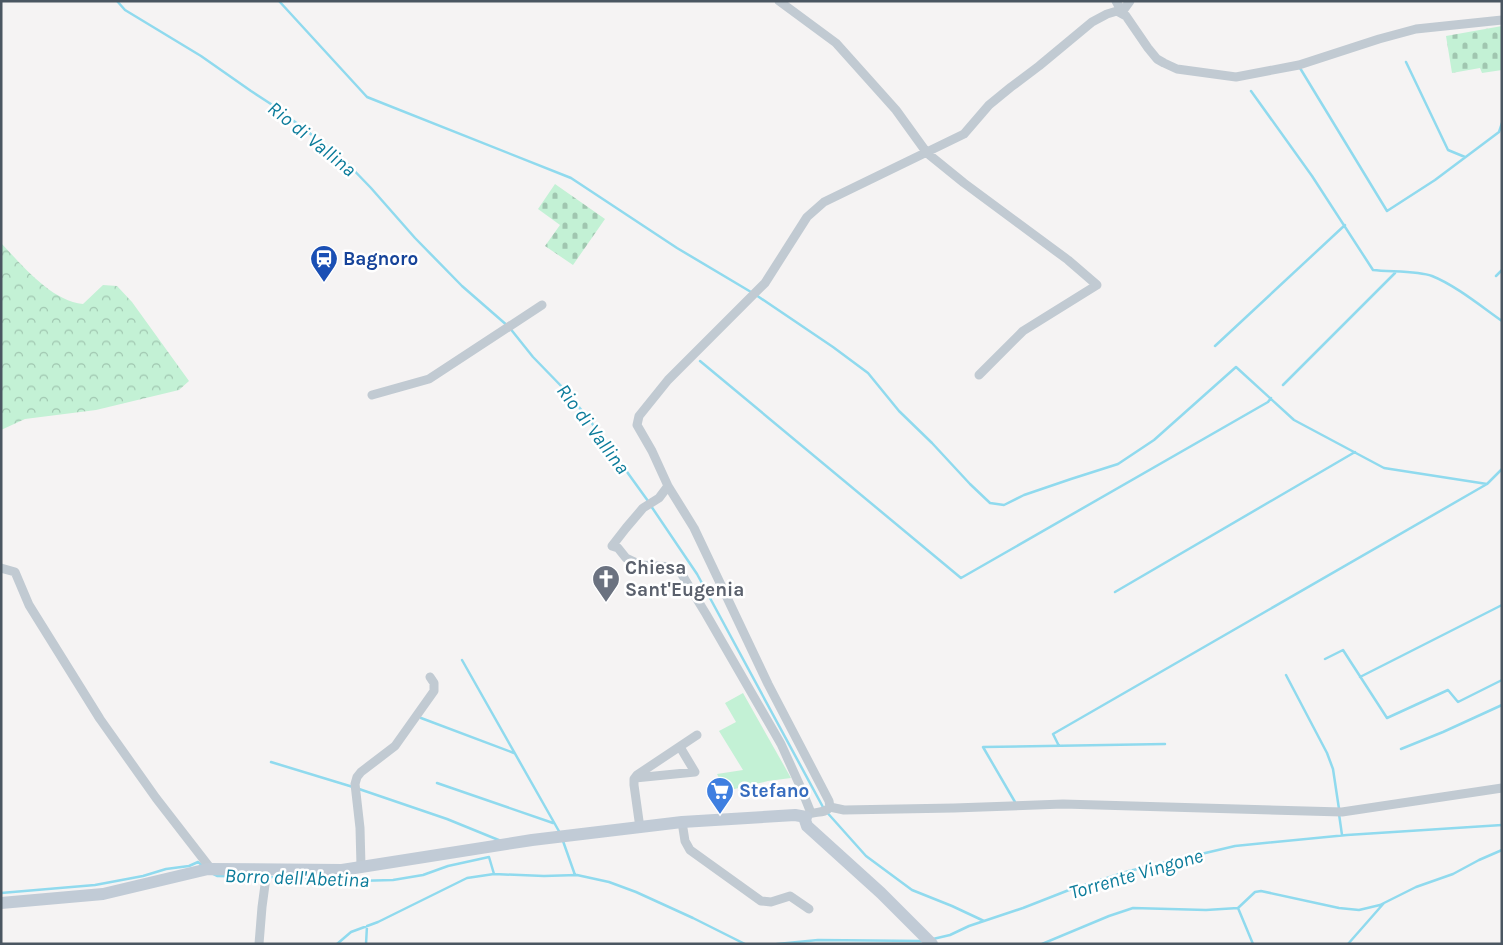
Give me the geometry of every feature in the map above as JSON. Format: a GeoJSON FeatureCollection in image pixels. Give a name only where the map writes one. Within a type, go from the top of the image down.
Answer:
{"type":"FeatureCollection","features":[{"type":"Feature","properties":{"kind":"street"},"geometry":{"type":"LineString","coordinates":[[779,1],[836,44],[896,110],[927,153],[964,183],[1068,260],[1097,285],[1023,331],[979,375]]}},
{"type":"Feature","properties":{"kind":"street"},"geometry":{"type":"LineString","coordinates":[[1116,1],[1148,48],[1164,64],[1177,69],[1236,77],[1299,65],[1416,29],[1502,20]]}},
{"type":"Feature","properties":{"kind":"street"},"geometry":{"type":"LineString","coordinates":[[1122,12],[1130,1]]}},
{"type":"Feature","properties":{"kind":"street"},"geometry":{"type":"LineString","coordinates":[[826,810],[829,800],[768,684],[694,528],[668,486],[652,451],[637,425],[639,416],[668,380],[764,283],[807,217],[824,202],[964,134],[988,105],[1040,66],[1092,22],[1112,12],[1122,12]]}},
{"type":"Feature","properties":{"kind":"street"},"geometry":{"type":"LineString","coordinates":[[372,395],[429,379],[542,305]]}},
{"type":"Feature","properties":{"kind":"street"},"geometry":{"type":"LineString","coordinates":[[668,486],[659,498],[650,504],[626,528],[612,546],[618,548],[626,558],[641,565],[672,567],[681,573],[781,744],[801,788],[808,815],[805,820],[808,826],[882,893],[930,941]]}},
{"type":"Feature","properties":{"kind":"street"},"geometry":{"type":"LineString","coordinates":[[1,568],[15,572],[30,605],[100,719],[156,798],[211,869]]}},
{"type":"Feature","properties":{"kind":"street"},"geometry":{"type":"LineString","coordinates":[[361,866],[356,790],[357,777],[395,746],[434,691],[434,683],[430,676]]}},
{"type":"Feature","properties":{"kind":"street"},"geometry":{"type":"LineString","coordinates":[[640,828],[634,785],[635,778],[697,735]]}},
{"type":"Feature","properties":{"kind":"street"},"geometry":{"type":"LineString","coordinates":[[635,778],[695,772],[680,747]]}},
{"type":"Feature","properties":{"kind":"street"},"geometry":{"type":"LineString","coordinates":[[1,903],[103,894],[211,869],[342,870],[532,840],[682,822],[808,815],[826,810],[1063,804],[1342,812],[1502,788]]}},
{"type":"Feature","properties":{"kind":"street"},"geometry":{"type":"LineString","coordinates":[[682,822],[685,841],[690,850],[761,901],[771,902],[790,896],[809,909]]}},
{"type":"Feature","properties":{"kind":"street"},"geometry":{"type":"LineString","coordinates":[[259,944],[267,870]]}},
{"type":"Feature","properties":{"kind":"green space"},"geometry":{"type":"Polygon","coordinates":[[[1502,26],[1502,70],[1482,73],[1480,68],[1452,73],[1446,36],[1502,26]]]}},
{"type":"Feature","properties":{"kind":"green space"},"geometry":{"type":"Polygon","coordinates":[[[555,184],[605,219],[573,265],[545,246],[560,225],[538,209],[555,184]]]}},
{"type":"Feature","properties":{"kind":"green space"},"geometry":{"type":"Polygon","coordinates":[[[1,243],[38,281],[71,301],[83,304],[103,285],[117,286],[132,302],[189,381],[179,390],[96,410],[25,419],[1,430],[1,243]]]}},
{"type":"Feature","properties":{"kind":"green space"},"geometry":{"type":"Polygon","coordinates":[[[743,693],[791,778],[768,781],[726,791],[717,774],[743,770],[719,731],[736,722],[725,703],[743,693]]]}},
{"type":"Feature","properties":{"kind":"waterway","name":"Rio di Vallina"},"geometry":{"type":"LineString","coordinates":[[117,1],[125,10],[201,56],[277,108],[343,159],[462,286],[509,327],[591,422],[648,501]]}},
{"type":"Feature","properties":{"kind":"waterway"},"geometry":{"type":"LineString","coordinates":[[279,1],[367,97],[571,178],[677,248],[751,292]]}},
{"type":"Feature","properties":{"kind":"waterway"},"geometry":{"type":"LineString","coordinates":[[1406,62],[1448,150],[1465,157]]}},
{"type":"Feature","properties":{"kind":"waterway"},"geometry":{"type":"LineString","coordinates":[[1300,68],[1387,211],[1435,180],[1499,132],[1502,123]]}},
{"type":"Feature","properties":{"kind":"waterway"},"geometry":{"type":"LineString","coordinates":[[1251,91],[1312,176],[1373,270],[1412,272],[1432,276],[1459,291],[1502,321]]}},
{"type":"Feature","properties":{"kind":"waterway"},"geometry":{"type":"LineString","coordinates":[[1215,346],[1345,225]]}},
{"type":"Feature","properties":{"kind":"waterway"},"geometry":{"type":"LineString","coordinates":[[1496,276],[1502,270]]}},
{"type":"Feature","properties":{"kind":"waterway"},"geometry":{"type":"LineString","coordinates":[[1283,385],[1395,273]]}},
{"type":"Feature","properties":{"kind":"waterway"},"geometry":{"type":"LineString","coordinates":[[756,295],[868,373],[899,411],[990,503],[1004,505],[1024,495],[1118,464],[1154,440],[1236,367],[1294,420],[1384,468],[1487,484]]}},
{"type":"Feature","properties":{"kind":"waterway"},"geometry":{"type":"LineString","coordinates":[[700,361],[961,578],[1268,402],[1271,398]]}},
{"type":"Feature","properties":{"kind":"waterway"},"geometry":{"type":"LineString","coordinates":[[1115,592],[1355,452]]}},
{"type":"Feature","properties":{"kind":"waterway"},"geometry":{"type":"LineString","coordinates":[[1059,746],[1053,734],[1487,484],[1502,469]]}},
{"type":"Feature","properties":{"kind":"waterway","name":"Rio di Vallina"},"geometry":{"type":"LineString","coordinates":[[651,506],[697,574],[824,809],[866,856],[912,890],[984,921]]}},
{"type":"Feature","properties":{"kind":"waterway"},"geometry":{"type":"LineString","coordinates":[[1360,677],[1502,605]]}},
{"type":"Feature","properties":{"kind":"waterway"},"geometry":{"type":"LineString","coordinates":[[1325,659],[1343,650],[1387,718],[1448,690],[1458,702],[1502,680]]}},
{"type":"Feature","properties":{"kind":"waterway"},"geometry":{"type":"LineString","coordinates":[[462,660],[560,833]]}},
{"type":"Feature","properties":{"kind":"waterway"},"geometry":{"type":"LineString","coordinates":[[1286,675],[1327,753],[1333,769],[1339,809]]}},
{"type":"Feature","properties":{"kind":"waterway"},"geometry":{"type":"LineString","coordinates":[[1401,749],[1502,705]]}},
{"type":"Feature","properties":{"kind":"waterway"},"geometry":{"type":"LineString","coordinates":[[421,718],[514,753]]}},
{"type":"Feature","properties":{"kind":"waterway"},"geometry":{"type":"LineString","coordinates":[[1015,802],[983,747],[1165,744]]}},
{"type":"Feature","properties":{"kind":"waterway"},"geometry":{"type":"LineString","coordinates":[[271,762],[353,787]]}},
{"type":"Feature","properties":{"kind":"waterway"},"geometry":{"type":"LineString","coordinates":[[437,783],[553,823]]}},
{"type":"Feature","properties":{"kind":"waterway"},"geometry":{"type":"LineString","coordinates":[[359,789],[447,819],[501,841]]}},
{"type":"Feature","properties":{"kind":"waterway"},"geometry":{"type":"LineString","coordinates":[[1339,814],[1342,835]]}},
{"type":"Feature","properties":{"kind":"waterway","name":"Torrente Vingone"},"geometry":{"type":"LineString","coordinates":[[933,939],[950,935],[969,926],[1069,890],[1129,871],[1235,846],[1347,835],[1502,825]]}},
{"type":"Feature","properties":{"kind":"waterway"},"geometry":{"type":"LineString","coordinates":[[563,841],[575,875]]}},
{"type":"Feature","properties":{"kind":"waterway"},"geometry":{"type":"LineString","coordinates":[[1042,944],[1133,908],[1206,910],[1238,908],[1255,892],[1261,891],[1339,908],[1359,910],[1380,905],[1416,887],[1453,874],[1502,850]]}},
{"type":"Feature","properties":{"kind":"waterway","name":"Borro dell'Abetina"},"geometry":{"type":"LineString","coordinates":[[213,874],[217,876],[315,878],[356,881],[393,880],[423,875],[448,866],[489,857],[494,874]]}},
{"type":"Feature","properties":{"kind":"waterway","name":"Borro dell'Abetina"},"geometry":{"type":"LineString","coordinates":[[1,893],[95,885],[143,876],[166,869],[189,866],[198,862],[203,866]]}},
{"type":"Feature","properties":{"kind":"waterway","name":"Torrente Vingone"},"geometry":{"type":"LineString","coordinates":[[337,944],[351,932],[378,922],[467,878],[494,874],[577,875],[609,882],[636,892],[745,944]]}},
{"type":"Feature","properties":{"kind":"waterway"},"geometry":{"type":"LineString","coordinates":[[1348,944],[1384,903]]}},
{"type":"Feature","properties":{"kind":"waterway"},"geometry":{"type":"LineString","coordinates":[[1238,908],[1253,944]]}},
{"type":"Feature","properties":{"kind":"waterway"},"geometry":{"type":"LineString","coordinates":[[366,944],[367,926]]}},
{"type":"Feature","properties":{"kind":"waterway","name":"Torrente Vingone"},"geometry":{"type":"LineString","coordinates":[[777,944],[818,940],[922,941]]}},
{"type":"Feature","properties":{"kind":"place","name":"Bagnoro"},"geometry":{"type":"Point","coordinates":[324,283]}},
{"type":"Feature","properties":{"kind":"place","name":"Chiesa Sant'Eugenia"},"geometry":{"type":"Point","coordinates":[606,603]}},
{"type":"Feature","properties":{"kind":"place","name":"Stefano"},"geometry":{"type":"Point","coordinates":[720,815]}}]}
